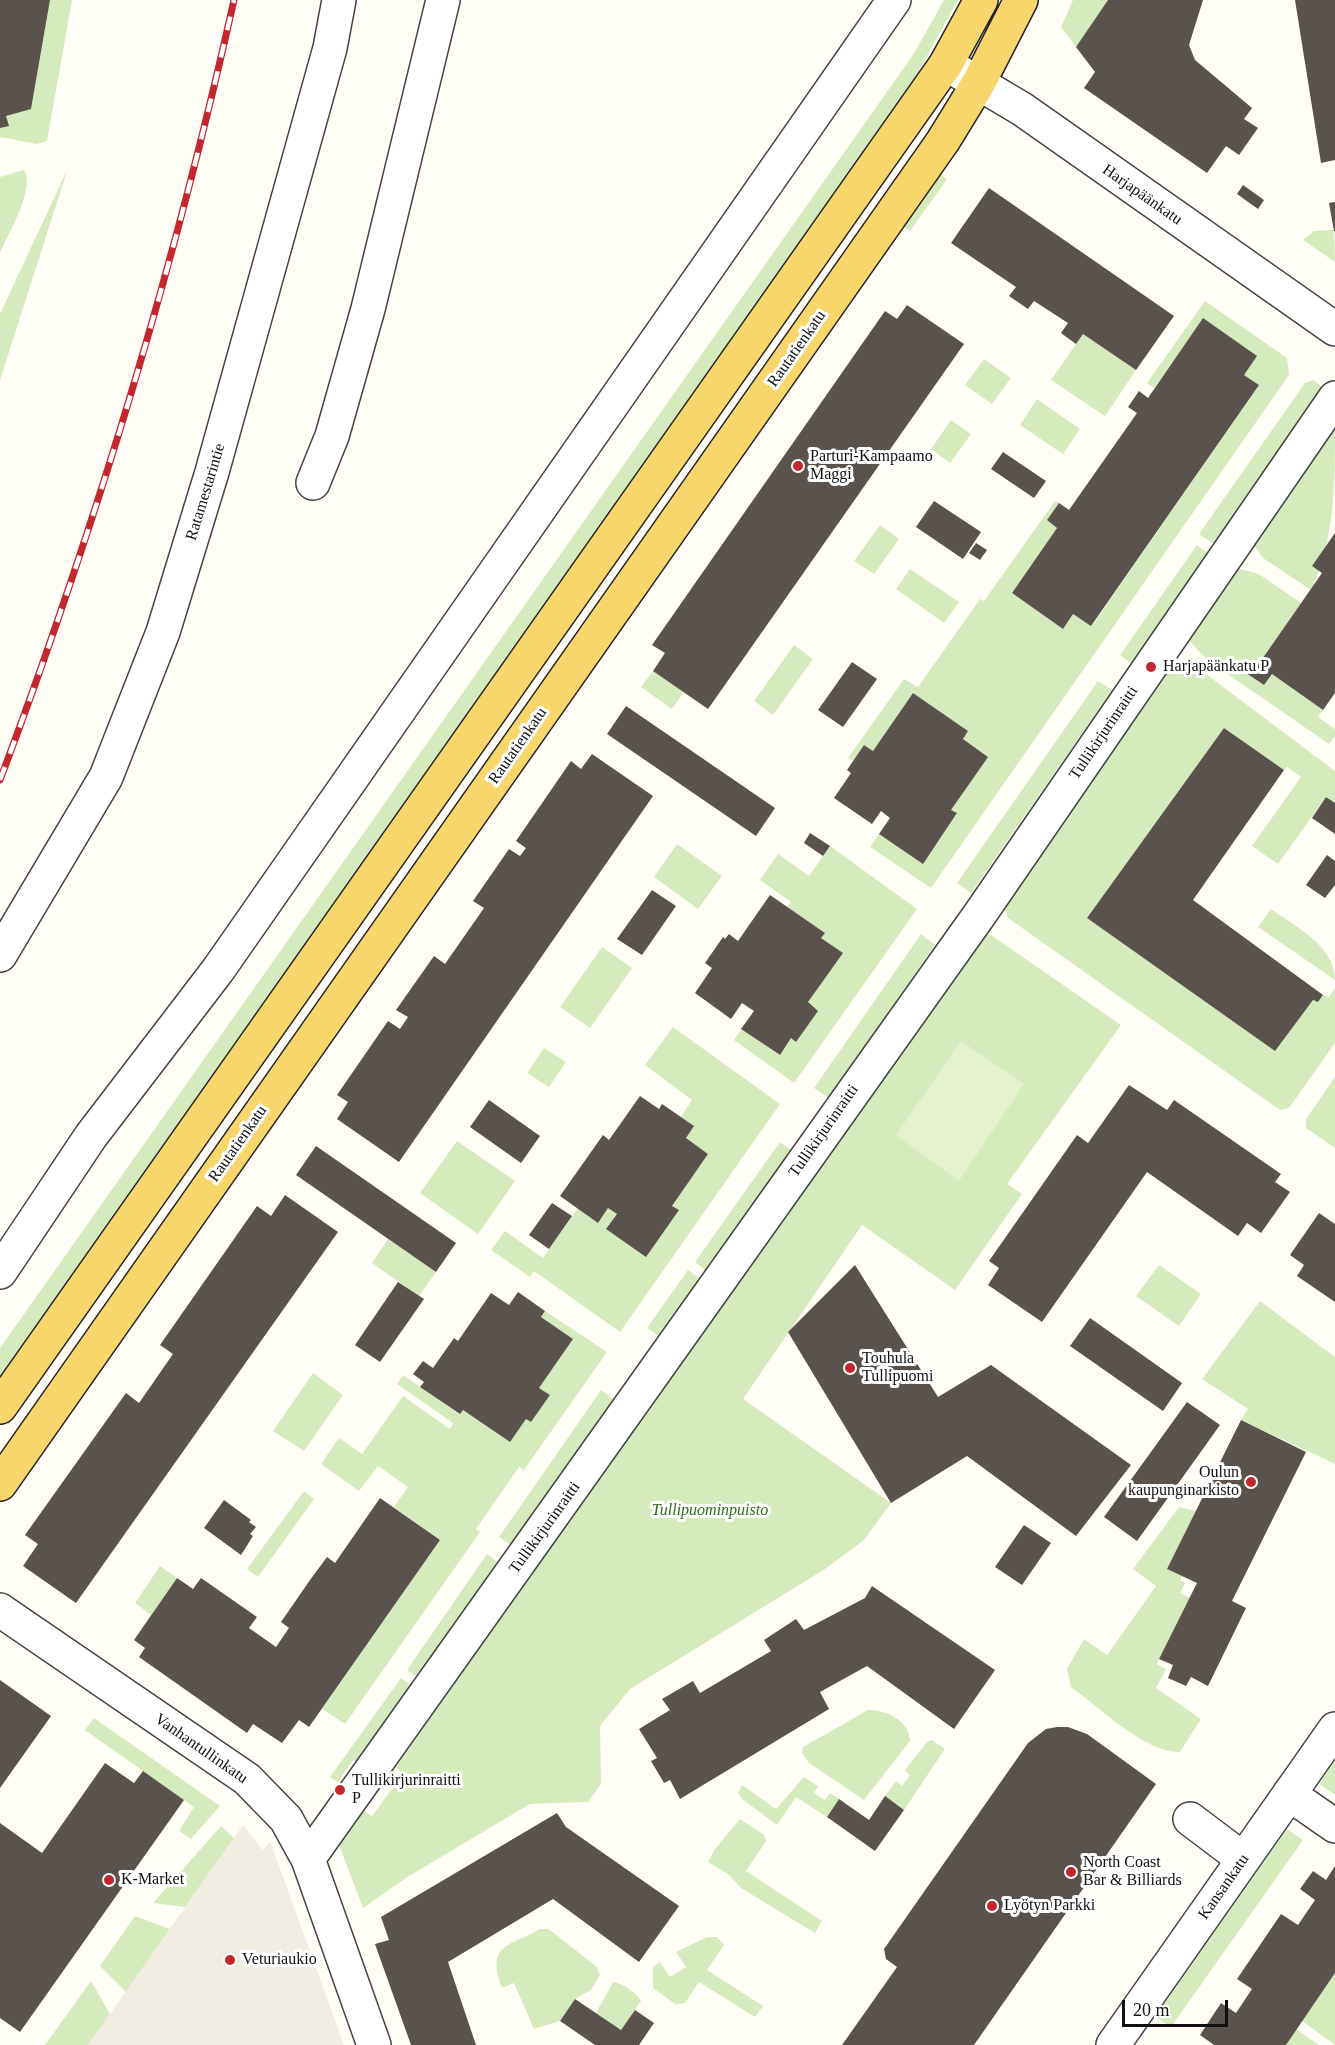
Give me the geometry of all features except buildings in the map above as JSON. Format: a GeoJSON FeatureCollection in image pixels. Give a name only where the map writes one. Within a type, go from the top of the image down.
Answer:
{"type":"FeatureCollection","features":[{"type":"Feature","properties":{"kind":"main road"},"geometry":{"type":"LineString","coordinates":[[0,1407],[946,64],[981,0]]}},
{"type":"Feature","properties":{"kind":"main road","name":"Rautatienkatu"},"geometry":{"type":"LineString","coordinates":[[0,1484],[943,141],[978,84],[1021,0]]}},
{"type":"Feature","properties":{"kind":"street","name":"Ratamestarintie"},"geometry":{"type":"LineString","coordinates":[[0,955],[106,777],[163,632],[218,450],[330,48],[339,0]]}},
{"type":"Feature","properties":{"kind":"street"},"geometry":{"type":"LineString","coordinates":[[313,483],[332,436],[368,309],[443,0]]}},
{"type":"Feature","properties":{"kind":"street"},"geometry":{"type":"LineString","coordinates":[[0,1272],[91,1136],[218,970],[894,0]]}},
{"type":"Feature","properties":{"kind":"street","name":"Harjapäänkatu"},"geometry":{"type":"LineString","coordinates":[[946,64],[1022,109],[1335,329]]}},
{"type":"Feature","properties":{"kind":"street","name":"Tullikirjurinraitti"},"geometry":{"type":"LineString","coordinates":[[308,1859],[980,914],[1335,398]]}},
{"type":"Feature","properties":{"kind":"street","name":"Vanhantullinkatu"},"geometry":{"type":"LineString","coordinates":[[0,1610],[247,1779],[286,1819],[308,1859],[374,2045]]}},
{"type":"Feature","properties":{"kind":"street","name":"Kansankatu"},"geometry":{"type":"LineString","coordinates":[[1113,2045],[1335,1729]]}},
{"type":"Feature","properties":{"kind":"street"},"geometry":{"type":"LineString","coordinates":[[1289,1794],[1335,1826]]}},
{"type":"Feature","properties":{"kind":"street"},"geometry":{"type":"LineString","coordinates":[[1190,1819],[1243,1859]]}},
{"type":"Feature","properties":{"kind":"green space"},"geometry":{"type":"Polygon","coordinates":[[[50,0],[72,0],[47,141],[37,144],[0,137],[0,128],[8,126],[6,116],[31,108],[50,0]]]}},
{"type":"Feature","properties":{"kind":"green space"},"geometry":{"type":"Polygon","coordinates":[[[944,0],[958,0],[903,99],[0,1388],[0,1348],[913,55],[944,0]]]}},
{"type":"Feature","properties":{"kind":"green space"},"geometry":{"type":"Polygon","coordinates":[[[1073,0],[1108,0],[1076,47],[1061,27],[1073,0]]]}},
{"type":"Feature","properties":{"kind":"green space"},"geometry":{"type":"Polygon","coordinates":[[[68,168],[0,380],[0,314],[68,168]]]}},
{"type":"Feature","properties":{"kind":"green space"},"geometry":{"type":"Polygon","coordinates":[[[24,170],[27,178],[24,199],[0,253],[0,177],[24,170]]]}},
{"type":"Feature","properties":{"kind":"green space"},"geometry":{"type":"Polygon","coordinates":[[[936,171],[947,179],[910,231],[899,223],[936,171]]]}},
{"type":"Feature","properties":{"kind":"green space"},"geometry":{"type":"Polygon","coordinates":[[[1334,230],[1335,262],[1303,240],[1314,231],[1334,230]]]}},
{"type":"Feature","properties":{"kind":"green space"},"geometry":{"type":"Polygon","coordinates":[[[1205,301],[1287,358],[1289,375],[931,888],[870,847],[879,834],[923,863],[957,814],[951,810],[987,756],[963,739],[968,731],[913,693],[873,751],[864,745],[853,761],[848,758],[904,679],[918,687],[980,599],[984,601],[1055,501],[1059,503],[1047,520],[1057,528],[1012,593],[1063,629],[1073,614],[1092,626],[1259,385],[1244,375],[1203,319],[1154,388],[1147,383],[1205,301]]]}},
{"type":"Feature","properties":{"kind":"green space"},"geometry":{"type":"Polygon","coordinates":[[[1083,334],[1136,370],[1105,416],[1051,380],[1083,334]]]}},
{"type":"Feature","properties":{"kind":"green space"},"geometry":{"type":"Polygon","coordinates":[[[984,359],[1011,378],[992,404],[965,385],[984,359]]]}},
{"type":"Feature","properties":{"kind":"green space"},"geometry":{"type":"Polygon","coordinates":[[[1314,380],[1322,388],[1321,394],[1215,545],[1199,534],[1305,383],[1314,380]]]}},
{"type":"Feature","properties":{"kind":"green space"},"geometry":{"type":"Polygon","coordinates":[[[1037,399],[1080,429],[1063,454],[1020,425],[1037,399]]]}},
{"type":"Feature","properties":{"kind":"green space"},"geometry":{"type":"Polygon","coordinates":[[[951,420],[971,434],[950,463],[931,449],[951,420]]]}},
{"type":"Feature","properties":{"kind":"green space"},"geometry":{"type":"Polygon","coordinates":[[[1335,426],[1334,490],[1329,532],[1325,552],[1311,590],[1263,558],[1253,544],[1335,426]]]}},
{"type":"Feature","properties":{"kind":"green space"},"geometry":{"type":"Polygon","coordinates":[[[880,525],[899,539],[874,574],[854,561],[880,525]]]}},
{"type":"Feature","properties":{"kind":"green space"},"geometry":{"type":"Polygon","coordinates":[[[1197,545],[1209,554],[1132,664],[1120,655],[1197,545]]]}},
{"type":"Feature","properties":{"kind":"green space"},"geometry":{"type":"Polygon","coordinates":[[[1236,568],[1259,574],[1301,603],[1258,665],[1254,662],[1246,673],[1264,685],[1272,674],[1323,710],[1318,717],[1335,729],[1335,736],[1329,744],[1206,659],[1187,638],[1236,568]]]}},
{"type":"Feature","properties":{"kind":"green space"},"geometry":{"type":"Polygon","coordinates":[[[910,569],[959,602],[944,623],[896,589],[910,569]]]}},
{"type":"Feature","properties":{"kind":"green space"},"geometry":{"type":"Polygon","coordinates":[[[794,645],[813,659],[773,715],[754,701],[794,645]]]}},
{"type":"Feature","properties":{"kind":"green space"},"geometry":{"type":"Polygon","coordinates":[[[1170,662],[1198,668],[1335,771],[1335,803],[1326,797],[1278,864],[1252,846],[1301,777],[1287,767],[1284,770],[1224,728],[1087,918],[1275,1050],[1313,1000],[1318,1002],[1323,995],[1329,997],[1335,988],[1335,1043],[1289,1108],[1280,1110],[1008,918],[1003,905],[1170,662]]]}},
{"type":"Feature","properties":{"kind":"green space"},"geometry":{"type":"Polygon","coordinates":[[[653,671],[684,692],[672,709],[641,687],[653,671]]]}},
{"type":"Feature","properties":{"kind":"green space"},"geometry":{"type":"Polygon","coordinates":[[[1098,681],[1112,690],[971,893],[957,883],[1098,681]]]}},
{"type":"Feature","properties":{"kind":"green space"},"geometry":{"type":"Polygon","coordinates":[[[677,844],[722,876],[698,909],[654,877],[677,844]]]}},
{"type":"Feature","properties":{"kind":"green space"},"geometry":{"type":"Polygon","coordinates":[[[830,846],[917,909],[794,1083],[734,1040],[741,1029],[779,1055],[791,1038],[796,1042],[817,1011],[808,1002],[842,953],[821,938],[825,933],[788,907],[791,902],[760,880],[778,854],[809,876],[830,846]]]}},
{"type":"Feature","properties":{"kind":"green space"},"geometry":{"type":"Polygon","coordinates":[[[1271,909],[1302,930],[1321,947],[1329,957],[1335,980],[1258,927],[1271,909]]]}},
{"type":"Feature","properties":{"kind":"green space"},"geometry":{"type":"Polygon","coordinates":[[[921,934],[935,945],[829,1098],[814,1088],[921,934]]]}},
{"type":"Feature","properties":{"kind":"green space","name":"Tullipuominpuisto"},"geometry":{"type":"Polygon","coordinates":[[[983,934],[991,935],[1121,1025],[1007,1184],[1022,1194],[955,1290],[862,1225],[743,1399],[891,1503],[864,1540],[825,1569],[630,1689],[600,1726],[601,1784],[588,1802],[530,1804],[409,1876],[363,1908],[339,1845],[364,1811],[372,1816],[403,1774],[396,1767],[983,934]]]}},
{"type":"Feature","properties":{"kind":"green space"},"geometry":{"type":"Polygon","coordinates":[[[602,947],[632,968],[590,1028],[560,1007],[602,947]]]}},
{"type":"Feature","properties":{"kind":"green space"},"geometry":{"type":"Polygon","coordinates":[[[673,1027],[780,1104],[620,1332],[534,1271],[530,1277],[491,1250],[505,1231],[543,1258],[578,1208],[598,1223],[608,1208],[617,1214],[606,1229],[678,1210],[672,1206],[708,1154],[686,1138],[694,1126],[681,1117],[692,1100],[645,1065],[673,1027]]]}},
{"type":"Feature","properties":{"kind":"green space"},"geometry":{"type":"Polygon","coordinates":[[[961,1041],[1024,1084],[959,1181],[896,1135],[961,1041]]]}},
{"type":"Feature","properties":{"kind":"green space"},"geometry":{"type":"Polygon","coordinates":[[[544,1048],[566,1062],[549,1087],[527,1073],[544,1048]]]}},
{"type":"Feature","properties":{"kind":"green space"},"geometry":{"type":"Polygon","coordinates":[[[1335,1077],[1335,1148],[1306,1128],[1306,1119],[1335,1077]]]}},
{"type":"Feature","properties":{"kind":"green space"},"geometry":{"type":"Polygon","coordinates":[[[457,1141],[515,1181],[478,1234],[420,1193],[457,1141]]]}},
{"type":"Feature","properties":{"kind":"green space"},"geometry":{"type":"Polygon","coordinates":[[[780,1142],[791,1150],[705,1270],[695,1262],[780,1142]]]}},
{"type":"Feature","properties":{"kind":"green space"},"geometry":{"type":"Polygon","coordinates":[[[388,1239],[436,1272],[419,1296],[372,1263],[388,1239]]]}},
{"type":"Feature","properties":{"kind":"green space"},"geometry":{"type":"Polygon","coordinates":[[[1159,1265],[1201,1294],[1179,1326],[1136,1296],[1159,1265]]]}},
{"type":"Feature","properties":{"kind":"green space"},"geometry":{"type":"Polygon","coordinates":[[[688,1270],[701,1279],[660,1337],[647,1328],[688,1270]]]}},
{"type":"Feature","properties":{"kind":"green space"},"geometry":{"type":"Polygon","coordinates":[[[1260,1301],[1335,1357],[1335,1464],[1241,1420],[1248,1409],[1202,1379],[1260,1301]]]}},
{"type":"Feature","properties":{"kind":"green space"},"geometry":{"type":"Polygon","coordinates":[[[545,1311],[607,1352],[524,1470],[519,1467],[476,1529],[480,1532],[345,1724],[322,1709],[440,1540],[394,1507],[408,1487],[378,1466],[359,1491],[321,1464],[339,1438],[362,1454],[403,1396],[450,1429],[453,1423],[397,1384],[403,1375],[459,1414],[463,1410],[510,1442],[526,1419],[531,1422],[550,1395],[539,1388],[573,1339],[541,1317],[545,1311]]]}},
{"type":"Feature","properties":{"kind":"green space"},"geometry":{"type":"Polygon","coordinates":[[[313,1373],[343,1395],[304,1451],[273,1431],[313,1373]]]}},
{"type":"Feature","properties":{"kind":"green space"},"geometry":{"type":"Polygon","coordinates":[[[601,1390],[616,1401],[515,1548],[499,1537],[601,1390]]]}},
{"type":"Feature","properties":{"kind":"green space"},"geometry":{"type":"Polygon","coordinates":[[[304,1491],[314,1499],[258,1577],[247,1569],[304,1491]]]}},
{"type":"Feature","properties":{"kind":"green space"},"geometry":{"type":"Polygon","coordinates":[[[1179,1507],[1196,1511],[1167,1569],[1182,1576],[1180,1580],[1185,1583],[1180,1593],[1190,1598],[1157,1664],[1166,1669],[1156,1688],[1201,1719],[1180,1752],[1152,1745],[1123,1727],[1071,1687],[1067,1669],[1084,1639],[1107,1655],[1156,1586],[1133,1569],[1179,1507]]]}},
{"type":"Feature","properties":{"kind":"green space"},"geometry":{"type":"Polygon","coordinates":[[[487,1554],[502,1565],[421,1680],[407,1670],[487,1554]]]}},
{"type":"Feature","properties":{"kind":"green space"},"geometry":{"type":"Polygon","coordinates":[[[160,1566],[177,1578],[151,1615],[135,1603],[160,1566]]]}},
{"type":"Feature","properties":{"kind":"green space"},"geometry":{"type":"Polygon","coordinates":[[[401,1678],[415,1688],[361,1765],[353,1760],[338,1782],[330,1777],[401,1678]]]}},
{"type":"Feature","properties":{"kind":"green space"},"geometry":{"type":"Polygon","coordinates":[[[868,1710],[889,1714],[896,1718],[906,1727],[910,1741],[864,1800],[809,1763],[802,1753],[803,1747],[868,1710]]]}},
{"type":"Feature","properties":{"kind":"green space"},"geometry":{"type":"Polygon","coordinates":[[[94,1718],[220,1806],[191,1839],[179,1831],[194,1807],[85,1730],[94,1718]]]}},
{"type":"Feature","properties":{"kind":"green space"},"geometry":{"type":"Polygon","coordinates":[[[932,1740],[945,1749],[904,1810],[885,1796],[896,1781],[902,1786],[910,1775],[905,1770],[927,1742],[932,1740]]]}},
{"type":"Feature","properties":{"kind":"green space"},"geometry":{"type":"Polygon","coordinates":[[[1335,1761],[1335,1793],[1334,1794],[1319,1784],[1335,1761]]]}},
{"type":"Feature","properties":{"kind":"green space"},"geometry":{"type":"Polygon","coordinates":[[[804,1777],[818,1786],[814,1793],[825,1800],[830,1793],[839,1799],[827,1817],[796,1797],[777,1825],[742,1799],[738,1793],[742,1785],[776,1809],[804,1777]]]}},
{"type":"Feature","properties":{"kind":"green space"},"geometry":{"type":"Polygon","coordinates":[[[740,1819],[764,1835],[766,1841],[746,1871],[822,1921],[815,1933],[741,1888],[728,1874],[708,1862],[715,1849],[740,1819]]]}},
{"type":"Feature","properties":{"kind":"green space"},"geometry":{"type":"Polygon","coordinates":[[[221,1826],[234,1838],[185,1907],[153,1903],[221,1826]]]}},
{"type":"Feature","properties":{"kind":"green space"},"geometry":{"type":"Polygon","coordinates":[[[1287,1829],[1303,1840],[1171,2027],[1155,2017],[1287,1829]]]}},
{"type":"Feature","properties":{"kind":"green space"},"geometry":{"type":"Polygon","coordinates":[[[135,1916],[170,1929],[126,1992],[100,1966],[135,1916]]]}},
{"type":"Feature","properties":{"kind":"green space"},"geometry":{"type":"Polygon","coordinates":[[[540,1929],[548,1929],[554,1933],[597,1967],[600,1975],[591,1990],[575,1999],[560,2021],[534,2029],[514,1983],[502,1988],[497,1963],[498,1955],[509,1944],[540,1929]]]}},
{"type":"Feature","properties":{"kind":"green space"},"geometry":{"type":"Polygon","coordinates":[[[707,1937],[717,1937],[724,1945],[707,1970],[763,2006],[755,2017],[699,1982],[685,2003],[675,2004],[653,1988],[653,1967],[660,1962],[670,1977],[686,1967],[676,1952],[707,1937]]]}},
{"type":"Feature","properties":{"kind":"green space"},"geometry":{"type":"Polygon","coordinates":[[[1335,1973],[1335,2045],[1302,2021],[1335,1973]]]}},
{"type":"Feature","properties":{"kind":"green space"},"geometry":{"type":"Polygon","coordinates":[[[91,1981],[110,2014],[88,2045],[45,2045],[91,1981]]]}},
{"type":"Feature","properties":{"kind":"green space"},"geometry":{"type":"Polygon","coordinates":[[[613,1982],[629,1989],[641,2001],[621,2030],[596,2013],[613,1982]]]}},
{"type":"Feature","properties":{"kind":"green space"},"geometry":{"type":"Polygon","coordinates":[[[1296,2029],[1319,2045],[1286,2045],[1296,2029]]]}},
{"type":"Feature","properties":{"kind":"shaded area","name":"Veturiaukio"},"geometry":{"type":"Polygon","coordinates":[[[243,1825],[263,1850],[270,1841],[344,2045],[88,2045],[243,1825]]]}},
{"type":"Feature","properties":{"kind":"railway"},"geometry":{"type":"LineString","coordinates":[[0,780],[69,588],[131,394],[186,198],[234,0]]}},
{"type":"Feature","properties":{"kind":"place","name":"Parturi-Kampaamo Maggi"},"geometry":{"type":"Point","coordinates":[798,466]}},
{"type":"Feature","properties":{"kind":"place","name":"Harjapäänkatu P"},"geometry":{"type":"Point","coordinates":[1151,667]}},
{"type":"Feature","properties":{"kind":"place","name":"Touhula Tullipuomi"},"geometry":{"type":"Point","coordinates":[850,1368]}},
{"type":"Feature","properties":{"kind":"place","name":"Oulun kaupunginarkisto"},"geometry":{"type":"Point","coordinates":[1251,1482]}},
{"type":"Feature","properties":{"kind":"place","name":"Tullikirjurinraitti P"},"geometry":{"type":"Point","coordinates":[340,1790]}},
{"type":"Feature","properties":{"kind":"place","name":"North Coast Bar & Billiards"},"geometry":{"type":"Point","coordinates":[1071,1872]}},
{"type":"Feature","properties":{"kind":"place","name":"K-Market"},"geometry":{"type":"Point","coordinates":[109,1880]}},
{"type":"Feature","properties":{"kind":"place","name":"Lyötyn Parkki"},"geometry":{"type":"Point","coordinates":[992,1906]}},
{"type":"Feature","properties":{"kind":"place","name":"Veturiaukio"},"geometry":{"type":"Point","coordinates":[230,1960]}}]}
